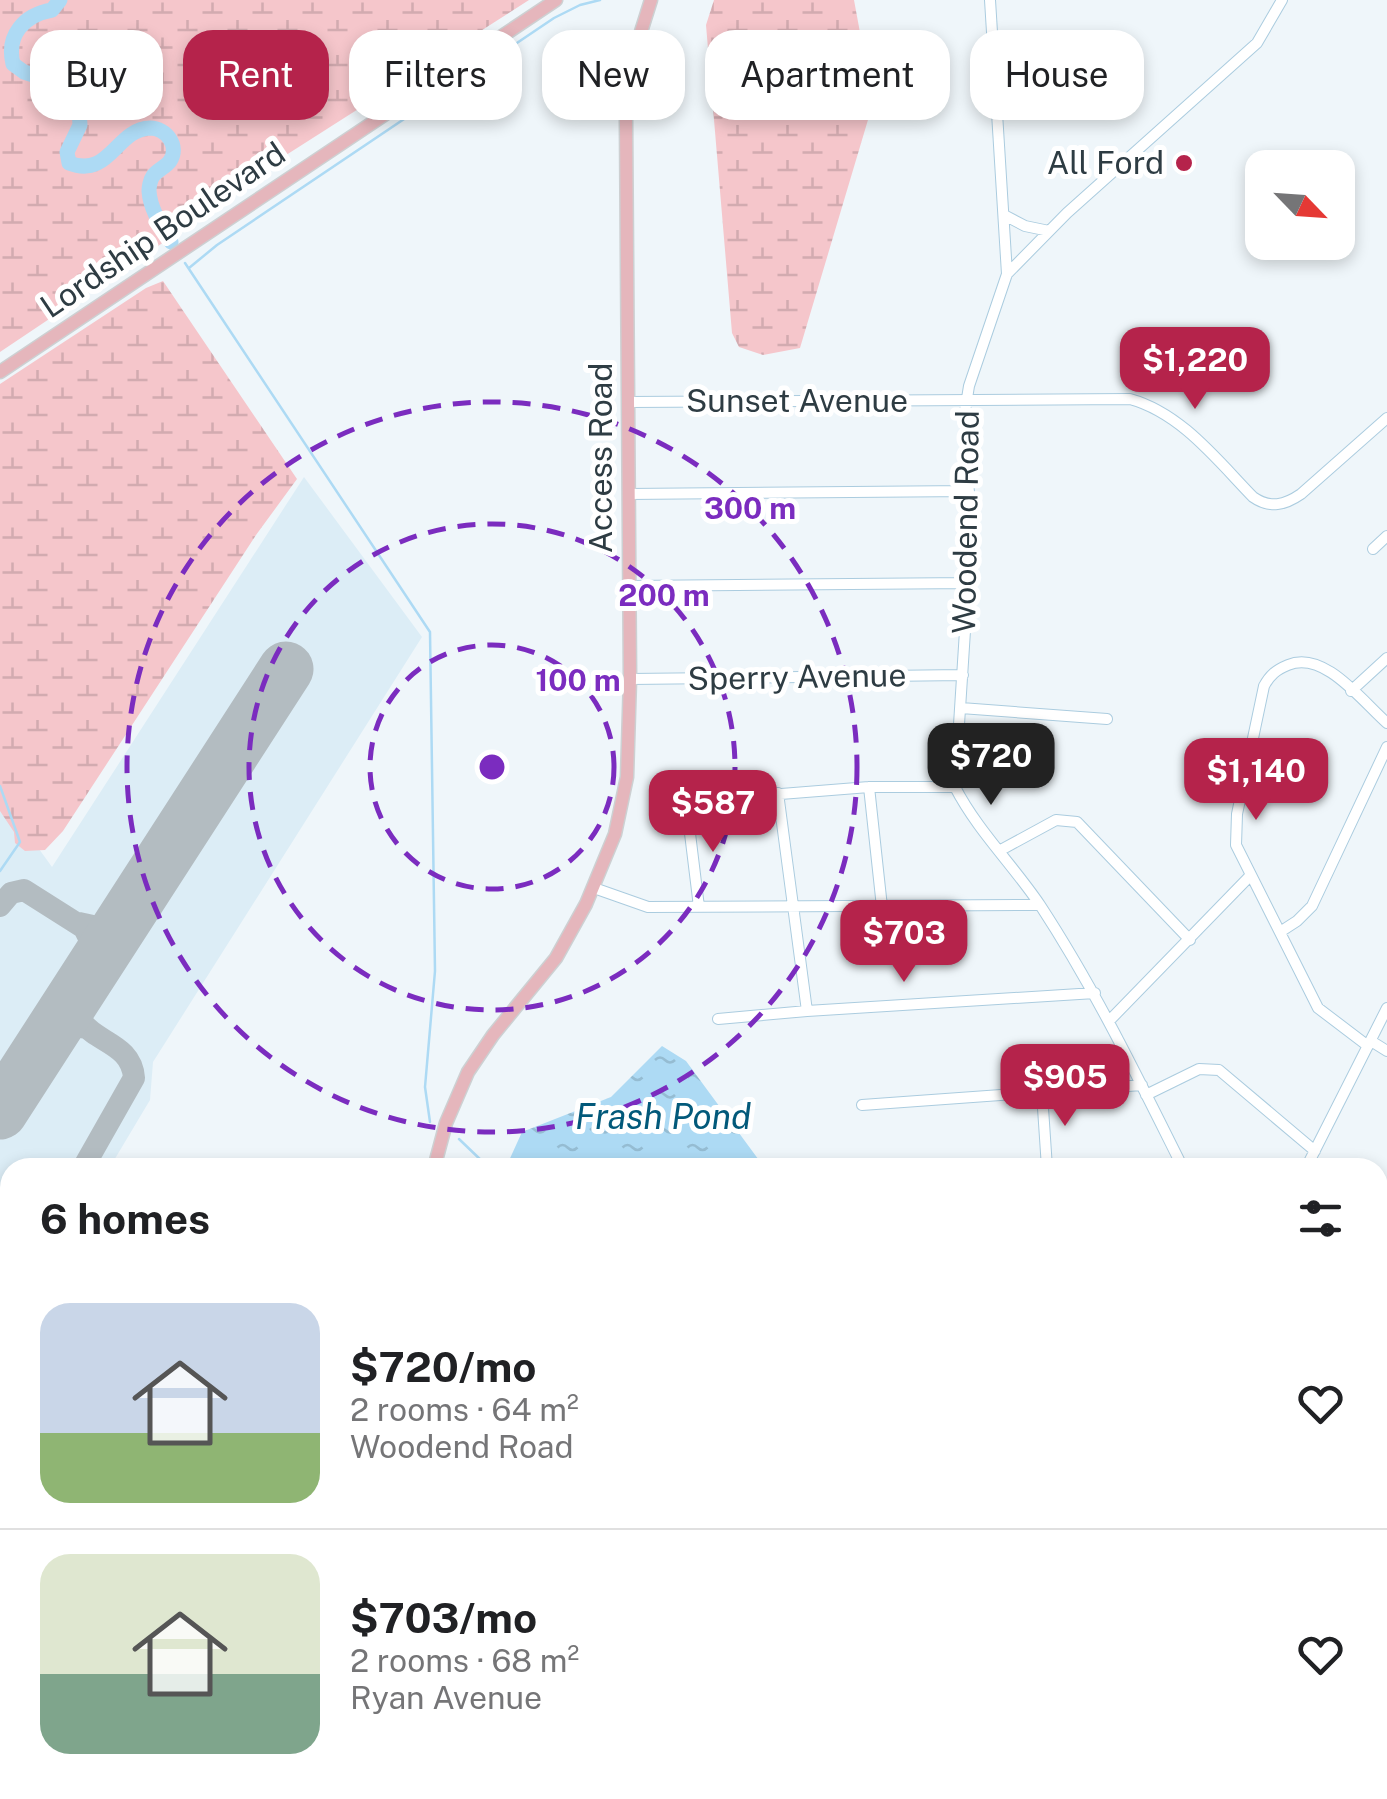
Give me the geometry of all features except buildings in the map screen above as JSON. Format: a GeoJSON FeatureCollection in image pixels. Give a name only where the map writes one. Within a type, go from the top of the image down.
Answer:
{"type":"FeatureCollection","features":[{"type":"Feature","properties":{"kind":"main road","name":"Lordship Boulevard"},"geometry":{"type":"LineString","coordinates":[[0,372],[556,0]]}},
{"type":"Feature","properties":{"kind":"main road","name":"Access Road"},"geometry":{"type":"LineString","coordinates":[[437,1158],[446,1123],[468,1072],[492,1035],[556,958],[594,888],[615,834],[627,777],[630,679],[626,108],[634,54],[651,0]]}},
{"type":"Feature","properties":{"kind":"street","name":"Woodend Road"},"geometry":{"type":"LineString","coordinates":[[955,787],[969,583],[966,400],[1007,274],[990,0]]}},
{"type":"Feature","properties":{"kind":"street"},"geometry":{"type":"LineString","coordinates":[[1007,274],[1049,231],[1257,43],[1282,0]]}},
{"type":"Feature","properties":{"kind":"street"},"geometry":{"type":"LineString","coordinates":[[1004,214],[1025,226],[1049,231]]}},
{"type":"Feature","properties":{"kind":"street","name":"Sunset Avenue"},"geometry":{"type":"LineString","coordinates":[[628,402],[1114,397],[1146,403],[1171,417],[1253,497],[1267,504],[1290,502],[1302,494],[1387,418]]}},
{"type":"Feature","properties":{"kind":"street"},"geometry":{"type":"LineString","coordinates":[[628,494],[969,491]]}},
{"type":"Feature","properties":{"kind":"street"},"geometry":{"type":"LineString","coordinates":[[1373,549],[1387,536]]}},
{"type":"Feature","properties":{"kind":"street"},"geometry":{"type":"LineString","coordinates":[[629,586],[969,583]]}},
{"type":"Feature","properties":{"kind":"street"},"geometry":{"type":"LineString","coordinates":[[1351,691],[1387,658]]}},
{"type":"Feature","properties":{"kind":"street"},"geometry":{"type":"LineString","coordinates":[[1387,723],[1327,668],[1310,660],[1280,669],[1267,681],[1235,826],[1236,845],[1250,876],[1318,1008],[1370,1044],[1387,1051]]}},
{"type":"Feature","properties":{"kind":"street","name":"Sperry Avenue"},"geometry":{"type":"LineString","coordinates":[[630,679],[963,675]]}},
{"type":"Feature","properties":{"kind":"street"},"geometry":{"type":"LineString","coordinates":[[961,708],[1108,719]]}},
{"type":"Feature","properties":{"kind":"street"},"geometry":{"type":"LineString","coordinates":[[1280,932],[1312,906],[1387,746]]}},
{"type":"Feature","properties":{"kind":"street"},"geometry":{"type":"LineString","coordinates":[[699,907],[687,808],[694,800],[869,787],[955,787],[966,808],[1040,905],[1094,993],[1178,1158]]}},
{"type":"Feature","properties":{"kind":"street"},"geometry":{"type":"LineString","coordinates":[[869,787],[882,907]]}},
{"type":"Feature","properties":{"kind":"street"},"geometry":{"type":"LineString","coordinates":[[778,793],[808,1010]]}},
{"type":"Feature","properties":{"kind":"street"},"geometry":{"type":"LineString","coordinates":[[999,850],[1056,820],[1077,822],[1190,940]]}},
{"type":"Feature","properties":{"kind":"street"},"geometry":{"type":"LineString","coordinates":[[1109,1021],[1250,876]]}},
{"type":"Feature","properties":{"kind":"street"},"geometry":{"type":"LineString","coordinates":[[594,888],[648,907],[1040,905]]}},
{"type":"Feature","properties":{"kind":"street"},"geometry":{"type":"LineString","coordinates":[[718,1020],[808,1010],[1094,993]]}},
{"type":"Feature","properties":{"kind":"street"},"geometry":{"type":"LineString","coordinates":[[1311,1158],[1387,1008]]}},
{"type":"Feature","properties":{"kind":"street"},"geometry":{"type":"LineString","coordinates":[[862,1104],[1144,1090],[1199,1068],[1219,1070],[1315,1151]]}},
{"type":"Feature","properties":{"kind":"street"},"geometry":{"type":"LineString","coordinates":[[1042,1093],[1046,1158]]}},
{"type":"Feature","properties":{"kind":"shaded area"},"geometry":{"type":"Polygon","coordinates":[[[304,477],[422,637],[153,1062],[150,1100],[115,1158],[0,1158],[0,786],[8,806],[52,867],[304,477]]]}},
{"type":"Feature","properties":{"kind":"green space"},"geometry":{"type":"Polygon","coordinates":[[[0,0],[529,0],[482,30],[349,30],[349,115],[244,182],[170,238],[0,352],[0,0]]]}},
{"type":"Feature","properties":{"kind":"green space"},"geometry":{"type":"Polygon","coordinates":[[[714,0],[854,0],[860,30],[706,30],[714,0]]]}},
{"type":"Feature","properties":{"kind":"green space"},"geometry":{"type":"Polygon","coordinates":[[[714,120],[868,120],[800,348],[763,355],[739,347],[732,333],[714,120]]]}},
{"type":"Feature","properties":{"kind":"green space"},"geometry":{"type":"Polygon","coordinates":[[[163,281],[297,479],[256,535],[63,831],[45,850],[25,851],[15,843],[14,832],[0,811],[0,384],[146,288],[163,281]]]}},
{"type":"Feature","properties":{"kind":"water","name":"Frash Pond"},"geometry":{"type":"Polygon","coordinates":[[[662,1046],[686,1061],[757,1158],[510,1158],[522,1132],[611,1097],[662,1046]]]}},
{"type":"Feature","properties":{"kind":"waterway"},"geometry":{"type":"LineString","coordinates":[[60,0],[52,10],[33,16],[19,28],[12,44],[13,64],[49,80],[79,109],[80,125],[67,152],[69,163],[94,164],[138,130],[150,128],[166,134],[173,155],[153,176],[149,191],[154,211],[171,242]]}},
{"type":"Feature","properties":{"kind":"waterway"},"geometry":{"type":"LineString","coordinates":[[189,268],[217,245],[554,18],[600,0]]}},
{"type":"Feature","properties":{"kind":"waterway"},"geometry":{"type":"LineString","coordinates":[[185,263],[430,632],[435,971],[425,1087],[430,1122]]}},
{"type":"Feature","properties":{"kind":"waterway"},"geometry":{"type":"LineString","coordinates":[[0,786],[20,842],[0,871]]}},
{"type":"Feature","properties":{"kind":"waterway"},"geometry":{"type":"LineString","coordinates":[[459,1139],[479,1158]]}},
{"type":"Feature","properties":{"kind":"taxiway"},"geometry":{"type":"LineString","coordinates":[[0,906],[11,893],[24,890],[84,928],[93,946],[91,971]]}},
{"type":"Feature","properties":{"kind":"taxiway"},"geometry":{"type":"LineString","coordinates":[[79,923],[102,928],[127,915]]}},
{"type":"Feature","properties":{"kind":"taxiway"},"geometry":{"type":"LineString","coordinates":[[78,991],[77,1009],[82,1021],[122,1053],[134,1078],[89,1158]]}},
{"type":"Feature","properties":{"kind":"taxiway"},"geometry":{"type":"LineString","coordinates":[[49,1035],[68,1025],[86,1028]]}},
{"type":"Feature","properties":{"kind":"runway"},"geometry":{"type":"LineString","coordinates":[[0,1112],[286,669]]}},
{"type":"Feature","properties":{"kind":"place","name":"All Ford"},"geometry":{"type":"Point","coordinates":[1184,163]}}]}
